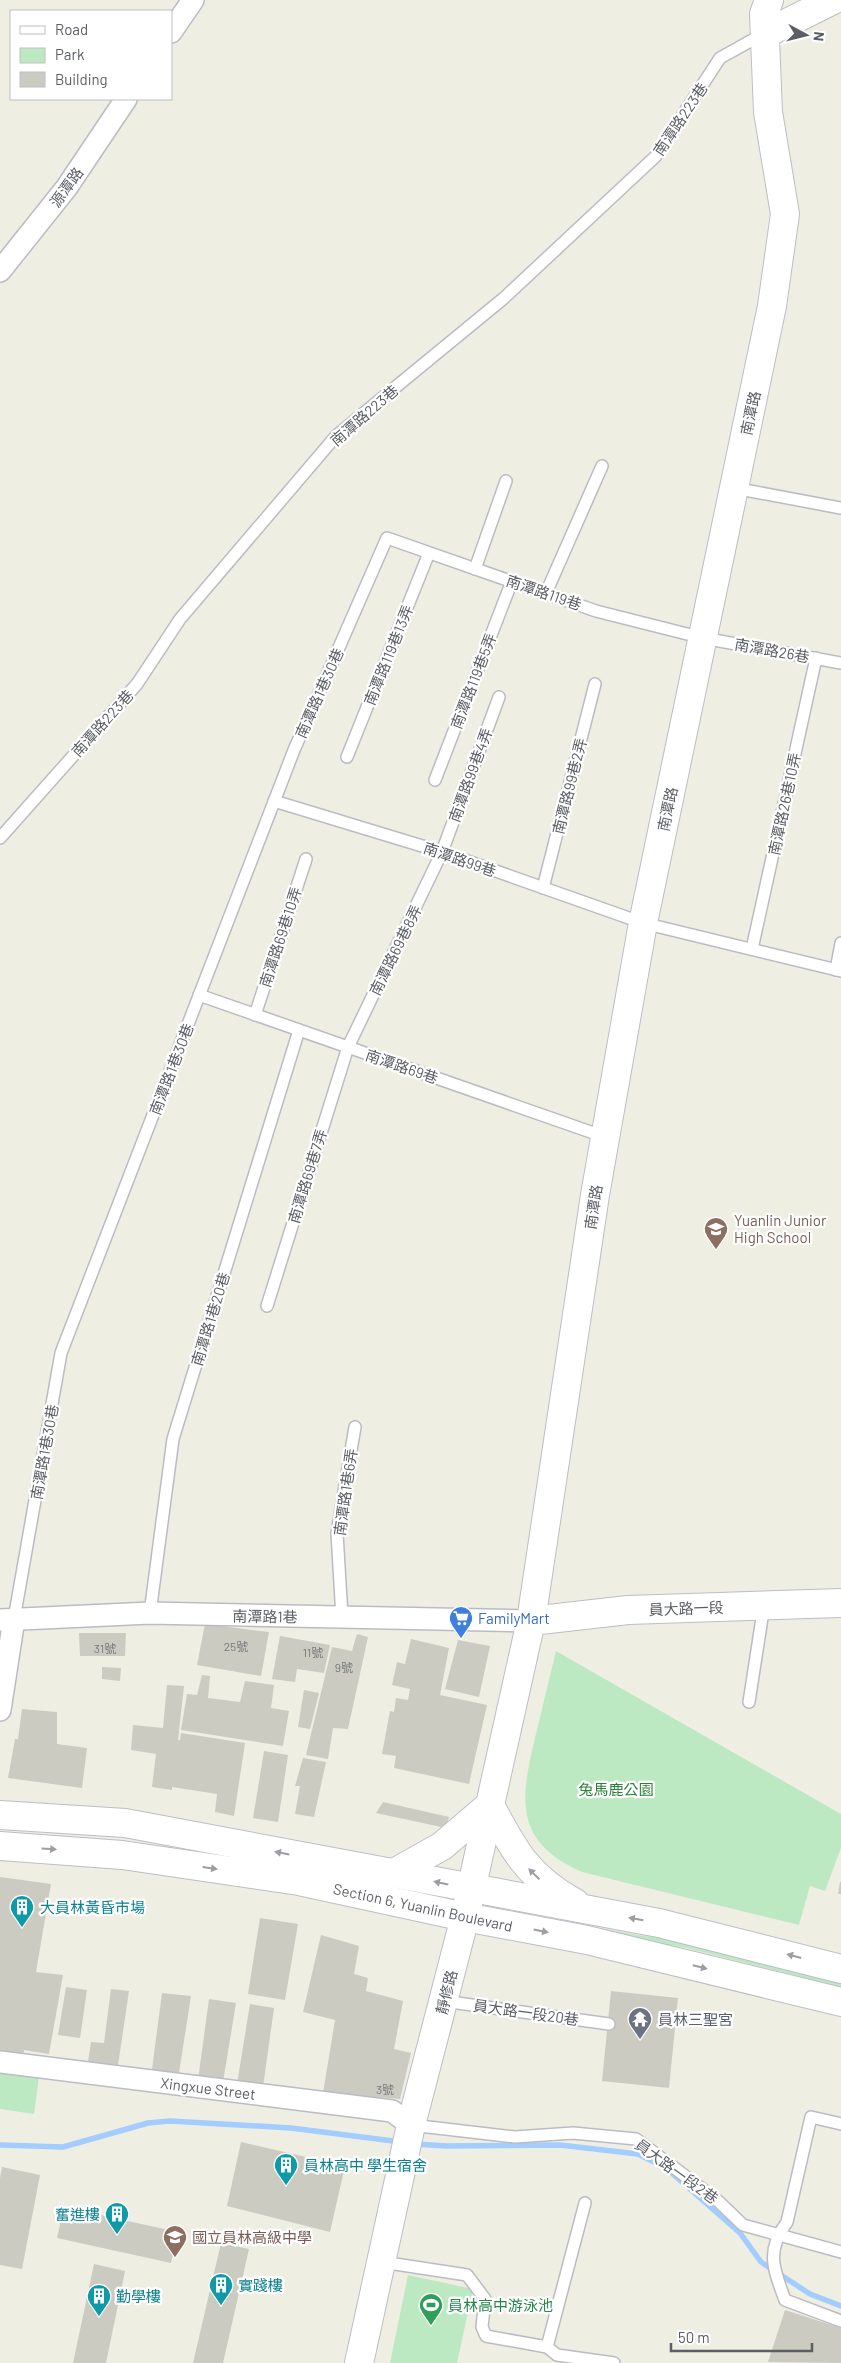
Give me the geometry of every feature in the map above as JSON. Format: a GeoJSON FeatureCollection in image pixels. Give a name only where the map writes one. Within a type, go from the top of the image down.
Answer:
{"type":"FeatureCollection","features":[{"type":"Feature","properties":{"kind":"street"},"geometry":{"type":"LineString","coordinates":[[172,31],[193,0]]}},
{"type":"Feature","properties":{"kind":"street","name":"南潭路"},"geometry":{"type":"LineString","coordinates":[[531,1621],[605,1137],[643,923],[772,306],[784,214],[768,112],[764,14],[769,0]]}},
{"type":"Feature","properties":{"kind":"street"},"geometry":{"type":"LineString","coordinates":[[765,34],[833,0]]}},
{"type":"Feature","properties":{"kind":"street","name":"源潭路"},"geometry":{"type":"LineString","coordinates":[[0,271],[67,187],[125,100]]}},
{"type":"Feature","properties":{"kind":"street","name":"員大路一段"},"geometry":{"type":"LineString","coordinates":[[531,1621],[628,1610],[841,1603]]}},
{"type":"Feature","properties":{"kind":"street","name":"南潭路1巷"},"geometry":{"type":"LineString","coordinates":[[7,1619],[150,1613],[531,1621]]}},
{"type":"Feature","properties":{"kind":"street"},"geometry":{"type":"LineString","coordinates":[[0,1710],[7,1619]]}},
{"type":"Feature","properties":{"kind":"street","name":"靜修路"},"geometry":{"type":"LineString","coordinates":[[359,2363],[411,2125],[465,1917],[531,1621]]}},
{"type":"Feature","properties":{"kind":"street"},"geometry":{"type":"LineString","coordinates":[[394,1873],[442,1846],[490,1805],[514,1851],[534,1875],[557,1893],[590,1910]]}},
{"type":"Feature","properties":{"kind":"street","name":"Section 6, Yuanlin Boulevard"},"geometry":{"type":"LineString","coordinates":[[0,1815],[125,1823],[590,1910],[703,1933],[841,1968]]}},
{"type":"Feature","properties":{"kind":"street","name":"Section 6, Yuanlin Boulevard"},"geometry":{"type":"LineString","coordinates":[[0,1846],[122,1855],[299,1881],[465,1917],[587,1940],[841,2002]]}},
{"type":"Feature","properties":{"kind":"street","name":"Xingxue Street"},"geometry":{"type":"LineString","coordinates":[[0,2062],[392,2111],[411,2125]]}},
{"type":"Feature","properties":{"kind":"lane","name":"南潭路223巷"},"geometry":{"type":"LineString","coordinates":[[0,838],[137,684],[180,619],[336,436],[504,298],[656,156],[720,58],[765,34]]}},
{"type":"Feature","properties":{"kind":"lane"},"geometry":{"type":"LineString","coordinates":[[546,593],[602,466]]}},
{"type":"Feature","properties":{"kind":"lane"},"geometry":{"type":"LineString","coordinates":[[475,569],[506,480]]}},
{"type":"Feature","properties":{"kind":"lane"},"geometry":{"type":"LineString","coordinates":[[734,488],[841,508]]}},
{"type":"Feature","properties":{"kind":"lane","name":"南潭路119巷"},"geometry":{"type":"LineString","coordinates":[[387,538],[596,610],[703,638]]}},
{"type":"Feature","properties":{"kind":"lane","name":"南潭路1巷30巷"},"geometry":{"type":"LineString","coordinates":[[7,1619],[61,1353],[294,750],[387,538]]}},
{"type":"Feature","properties":{"kind":"lane","name":"南潭路119巷13弄"},"geometry":{"type":"LineString","coordinates":[[347,757],[429,553]]}},
{"type":"Feature","properties":{"kind":"lane","name":"南潭路119巷5弄"},"geometry":{"type":"LineString","coordinates":[[435,780],[512,582]]}},
{"type":"Feature","properties":{"kind":"lane","name":"南潭路26巷"},"geometry":{"type":"LineString","coordinates":[[703,638],[841,663]]}},
{"type":"Feature","properties":{"kind":"lane","name":"南潭路26巷10弄"},"geometry":{"type":"LineString","coordinates":[[752,949],[816,658]]}},
{"type":"Feature","properties":{"kind":"lane","name":"南潭路99巷2弄"},"geometry":{"type":"LineString","coordinates":[[543,888],[594,684]]}},
{"type":"Feature","properties":{"kind":"lane","name":"南潭路99巷4弄"},"geometry":{"type":"LineString","coordinates":[[442,852],[499,697]]}},
{"type":"Feature","properties":{"kind":"lane","name":"南潭路99巷"},"geometry":{"type":"LineString","coordinates":[[274,801],[442,852],[643,923],[838,971]]}},
{"type":"Feature","properties":{"kind":"lane","name":"南潭路69巷8弄"},"geometry":{"type":"LineString","coordinates":[[348,1047],[442,852]]}},
{"type":"Feature","properties":{"kind":"lane","name":"南潭路69巷10弄"},"geometry":{"type":"LineString","coordinates":[[255,1015],[306,859]]}},
{"type":"Feature","properties":{"kind":"lane"},"geometry":{"type":"LineString","coordinates":[[838,971],[841,943]]}},
{"type":"Feature","properties":{"kind":"lane","name":"南潭路69巷"},"geometry":{"type":"LineString","coordinates":[[199,995],[605,1137]]}},
{"type":"Feature","properties":{"kind":"lane","name":"南潭路1巷20巷"},"geometry":{"type":"LineString","coordinates":[[150,1613],[173,1439],[299,1030]]}},
{"type":"Feature","properties":{"kind":"lane","name":"南潭路69巷7弄"},"geometry":{"type":"LineString","coordinates":[[267,1306],[348,1047]]}},
{"type":"Feature","properties":{"kind":"lane","name":"南潭路1巷6弄"},"geometry":{"type":"LineString","coordinates":[[342,1617],[337,1533],[355,1427]]}},
{"type":"Feature","properties":{"kind":"lane"},"geometry":{"type":"LineString","coordinates":[[749,1702],[764,1605]]}},
{"type":"Feature","properties":{"kind":"lane","name":"員大路一段20巷"},"geometry":{"type":"LineString","coordinates":[[443,2001],[610,2024]]}},
{"type":"Feature","properties":{"kind":"lane"},"geometry":{"type":"LineString","coordinates":[[841,2124],[811,2117],[787,2222],[777,2236],[773,2266],[785,2300],[841,2321]]}},
{"type":"Feature","properties":{"kind":"lane","name":"員大路一段2巷"},"geometry":{"type":"LineString","coordinates":[[411,2125],[516,2137],[603,2134],[636,2139],[717,2200],[743,2225],[777,2236],[841,2252]]}},
{"type":"Feature","properties":{"kind":"lane"},"geometry":{"type":"LineString","coordinates":[[548,2347],[585,2203]]}},
{"type":"Feature","properties":{"kind":"lane"},"geometry":{"type":"LineString","coordinates":[[382,2262],[467,2275],[486,2299],[482,2327],[486,2336],[548,2347],[557,2355],[614,2363]]}},
{"type":"Feature","properties":{"kind":"green space","name":"兔馬鹿公園"},"geometry":{"type":"Polygon","coordinates":[[[556,1651],[841,1814],[841,1848],[825,1891],[810,1886],[799,1925],[582,1872],[560,1860],[544,1847],[533,1833],[527,1817],[525,1800],[526,1781],[556,1651]]]}},
{"type":"Feature","properties":{"kind":"green space"},"geometry":{"type":"Polygon","coordinates":[[[514,1913],[644,1936],[679,1939],[841,1980],[841,1987],[687,1948],[535,1922],[514,1913]]]}},
{"type":"Feature","properties":{"kind":"green space"},"geometry":{"type":"Polygon","coordinates":[[[0,2071],[39,2077],[34,2114],[0,2109],[0,2071]]]}},
{"type":"Feature","properties":{"kind":"green space","name":"員林高中游泳池"},"geometry":{"type":"Polygon","coordinates":[[[408,2275],[473,2289],[457,2363],[390,2363],[408,2275]]]}},
{"type":"Feature","properties":{"kind":"building"},"geometry":{"type":"Polygon","coordinates":[[[205,1624],[269,1632],[261,1676],[197,1665],[205,1624]]]}},
{"type":"Feature","properties":{"kind":"building"},"geometry":{"type":"Polygon","coordinates":[[[79,1633],[126,1633],[125,1656],[80,1656],[79,1633]]]}},
{"type":"Feature","properties":{"kind":"building"},"geometry":{"type":"Polygon","coordinates":[[[357,1634],[368,1637],[348,1729],[333,1728],[328,1759],[306,1755],[332,1647],[352,1651],[357,1634]]]}},
{"type":"Feature","properties":{"kind":"building"},"geometry":{"type":"Polygon","coordinates":[[[280,1636],[330,1645],[324,1673],[297,1669],[295,1682],[272,1679],[280,1636]]]}},
{"type":"Feature","properties":{"kind":"building"},"geometry":{"type":"Polygon","coordinates":[[[411,1639],[449,1648],[440,1695],[487,1705],[469,1784],[394,1768],[396,1756],[382,1754],[390,1711],[394,1712],[396,1698],[408,1700],[410,1689],[392,1685],[397,1662],[405,1664],[411,1639]]]}},
{"type":"Feature","properties":{"kind":"building"},"geometry":{"type":"Polygon","coordinates":[[[458,1640],[490,1646],[479,1697],[445,1689],[458,1640]]]}},
{"type":"Feature","properties":{"kind":"building"},"geometry":{"type":"Polygon","coordinates":[[[102,1667],[121,1668],[120,1681],[102,1679],[102,1667]]]}},
{"type":"Feature","properties":{"kind":"building"},"geometry":{"type":"Polygon","coordinates":[[[202,1675],[210,1676],[208,1698],[240,1702],[245,1681],[274,1685],[271,1708],[289,1711],[283,1746],[181,1730],[187,1694],[197,1695],[202,1675]]]}},
{"type":"Feature","properties":{"kind":"building"},"geometry":{"type":"Polygon","coordinates":[[[167,1685],[184,1686],[178,1740],[180,1740],[181,1733],[245,1743],[234,1816],[215,1812],[217,1794],[172,1787],[172,1790],[152,1787],[156,1754],[131,1750],[133,1725],[163,1728],[167,1685]]]}},
{"type":"Feature","properties":{"kind":"building"},"geometry":{"type":"Polygon","coordinates":[[[304,1690],[319,1693],[310,1729],[298,1727],[304,1690]]]}},
{"type":"Feature","properties":{"kind":"building"},"geometry":{"type":"Polygon","coordinates":[[[22,1709],[57,1712],[57,1744],[87,1748],[82,1788],[8,1778],[15,1739],[18,1739],[22,1709]]]}},
{"type":"Feature","properties":{"kind":"building"},"geometry":{"type":"Polygon","coordinates":[[[264,1751],[288,1755],[278,1822],[253,1818],[264,1751]]]}},
{"type":"Feature","properties":{"kind":"building"},"geometry":{"type":"Polygon","coordinates":[[[303,1758],[326,1762],[314,1817],[295,1814],[300,1786],[295,1786],[303,1758]]]}},
{"type":"Feature","properties":{"kind":"building"},"geometry":{"type":"Polygon","coordinates":[[[383,1802],[449,1817],[446,1828],[376,1813],[383,1802]]]}},
{"type":"Feature","properties":{"kind":"building","name":"大員林黃昏市場"},"geometry":{"type":"Polygon","coordinates":[[[0,1877],[51,1884],[36,1972],[63,1975],[49,2054],[24,2050],[23,2059],[0,2055],[0,1877]]]}},
{"type":"Feature","properties":{"kind":"building"},"geometry":{"type":"Polygon","coordinates":[[[840,1882],[841,1894],[838,1894],[840,1882]]]}},
{"type":"Feature","properties":{"kind":"building"},"geometry":{"type":"Polygon","coordinates":[[[260,1918],[298,1924],[285,2000],[248,1994],[260,1918]]]}},
{"type":"Feature","properties":{"kind":"building"},"geometry":{"type":"Polygon","coordinates":[[[321,1935],[359,1946],[354,1974],[368,1978],[366,1991],[403,2001],[394,2049],[411,2053],[400,2099],[323,2093],[335,2020],[303,2012],[321,1935]]]}},
{"type":"Feature","properties":{"kind":"building"},"geometry":{"type":"Polygon","coordinates":[[[66,1987],[87,1990],[80,2038],[58,2035],[66,1987]]]}},
{"type":"Feature","properties":{"kind":"building"},"geometry":{"type":"Polygon","coordinates":[[[111,1989],[129,1991],[117,2072],[87,2068],[91,2042],[104,2043],[111,1989]]]}},
{"type":"Feature","properties":{"kind":"building","name":"員林三聖宮"},"geometry":{"type":"Polygon","coordinates":[[[611,1991],[678,1998],[669,2088],[602,2081],[611,1991]]]}},
{"type":"Feature","properties":{"kind":"building"},"geometry":{"type":"Polygon","coordinates":[[[162,1993],[191,1996],[178,2079],[151,2077],[162,1993]]]}},
{"type":"Feature","properties":{"kind":"building"},"geometry":{"type":"Polygon","coordinates":[[[209,1999],[236,2003],[223,2082],[198,2080],[209,1999]]]}},
{"type":"Feature","properties":{"kind":"building"},"geometry":{"type":"Polygon","coordinates":[[[250,2004],[274,2008],[263,2087],[237,2084],[250,2004]]]}},
{"type":"Feature","properties":{"kind":"building","name":"員林高中 學生宿舍"},"geometry":{"type":"Polygon","coordinates":[[[241,2142],[345,2166],[330,2232],[227,2206],[241,2142]]]}},
{"type":"Feature","properties":{"kind":"building"},"geometry":{"type":"Polygon","coordinates":[[[2,2167],[40,2175],[22,2269],[0,2265],[0,2178],[2,2167]]]}},
{"type":"Feature","properties":{"kind":"building","name":"奮進樓"},"geometry":{"type":"Polygon","coordinates":[[[64,2207],[178,2232],[171,2263],[57,2238],[64,2207]]]}},
{"type":"Feature","properties":{"kind":"building","name":"實踐樓"},"geometry":{"type":"Polygon","coordinates":[[[221,2243],[249,2249],[223,2363],[193,2363],[221,2243]]]}},
{"type":"Feature","properties":{"kind":"building","name":"勤學樓"},"geometry":{"type":"Polygon","coordinates":[[[94,2264],[125,2271],[106,2363],[73,2363],[94,2264]]]}},
{"type":"Feature","properties":{"kind":"building"},"geometry":{"type":"Polygon","coordinates":[[[785,2310],[841,2328],[841,2363],[768,2362],[785,2310]]]}},
{"type":"Feature","properties":{"kind":"waterway"},"geometry":{"type":"LineString","coordinates":[[0,2145],[63,2147],[148,2123],[170,2121],[291,2128],[401,2142]]}},
{"type":"Feature","properties":{"kind":"waterway"},"geometry":{"type":"LineString","coordinates":[[415,2144],[447,2146],[560,2145],[638,2154],[666,2168],[740,2233],[761,2262],[810,2294],[841,2306]]}},
{"type":"Feature","properties":{"kind":"place","name":"Yuanlin Junior High School"},"geometry":{"type":"Point","coordinates":[716,1250]}},
{"type":"Feature","properties":{"kind":"place","name":"FamilyMart"},"geometry":{"type":"Point","coordinates":[461,1639]}},
{"type":"Feature","properties":{"kind":"place","name":"大員林黃昏市場"},"geometry":{"type":"Point","coordinates":[22,1928]}},
{"type":"Feature","properties":{"kind":"place","name":"員林三聖宮"},"geometry":{"type":"Point","coordinates":[640,2040]}},
{"type":"Feature","properties":{"kind":"place","name":"員林高中 學生宿舍"},"geometry":{"type":"Point","coordinates":[286,2186]}},
{"type":"Feature","properties":{"kind":"place","name":"奮進樓"},"geometry":{"type":"Point","coordinates":[117,2235]}},
{"type":"Feature","properties":{"kind":"place","name":"國立員林高級中學"},"geometry":{"type":"Point","coordinates":[175,2258]}},
{"type":"Feature","properties":{"kind":"place","name":"實踐樓"},"geometry":{"type":"Point","coordinates":[221,2306]}},
{"type":"Feature","properties":{"kind":"place","name":"勤學樓"},"geometry":{"type":"Point","coordinates":[99,2317]}},
{"type":"Feature","properties":{"kind":"place","name":"員林高中游泳池"},"geometry":{"type":"Point","coordinates":[431,2326]}}]}
